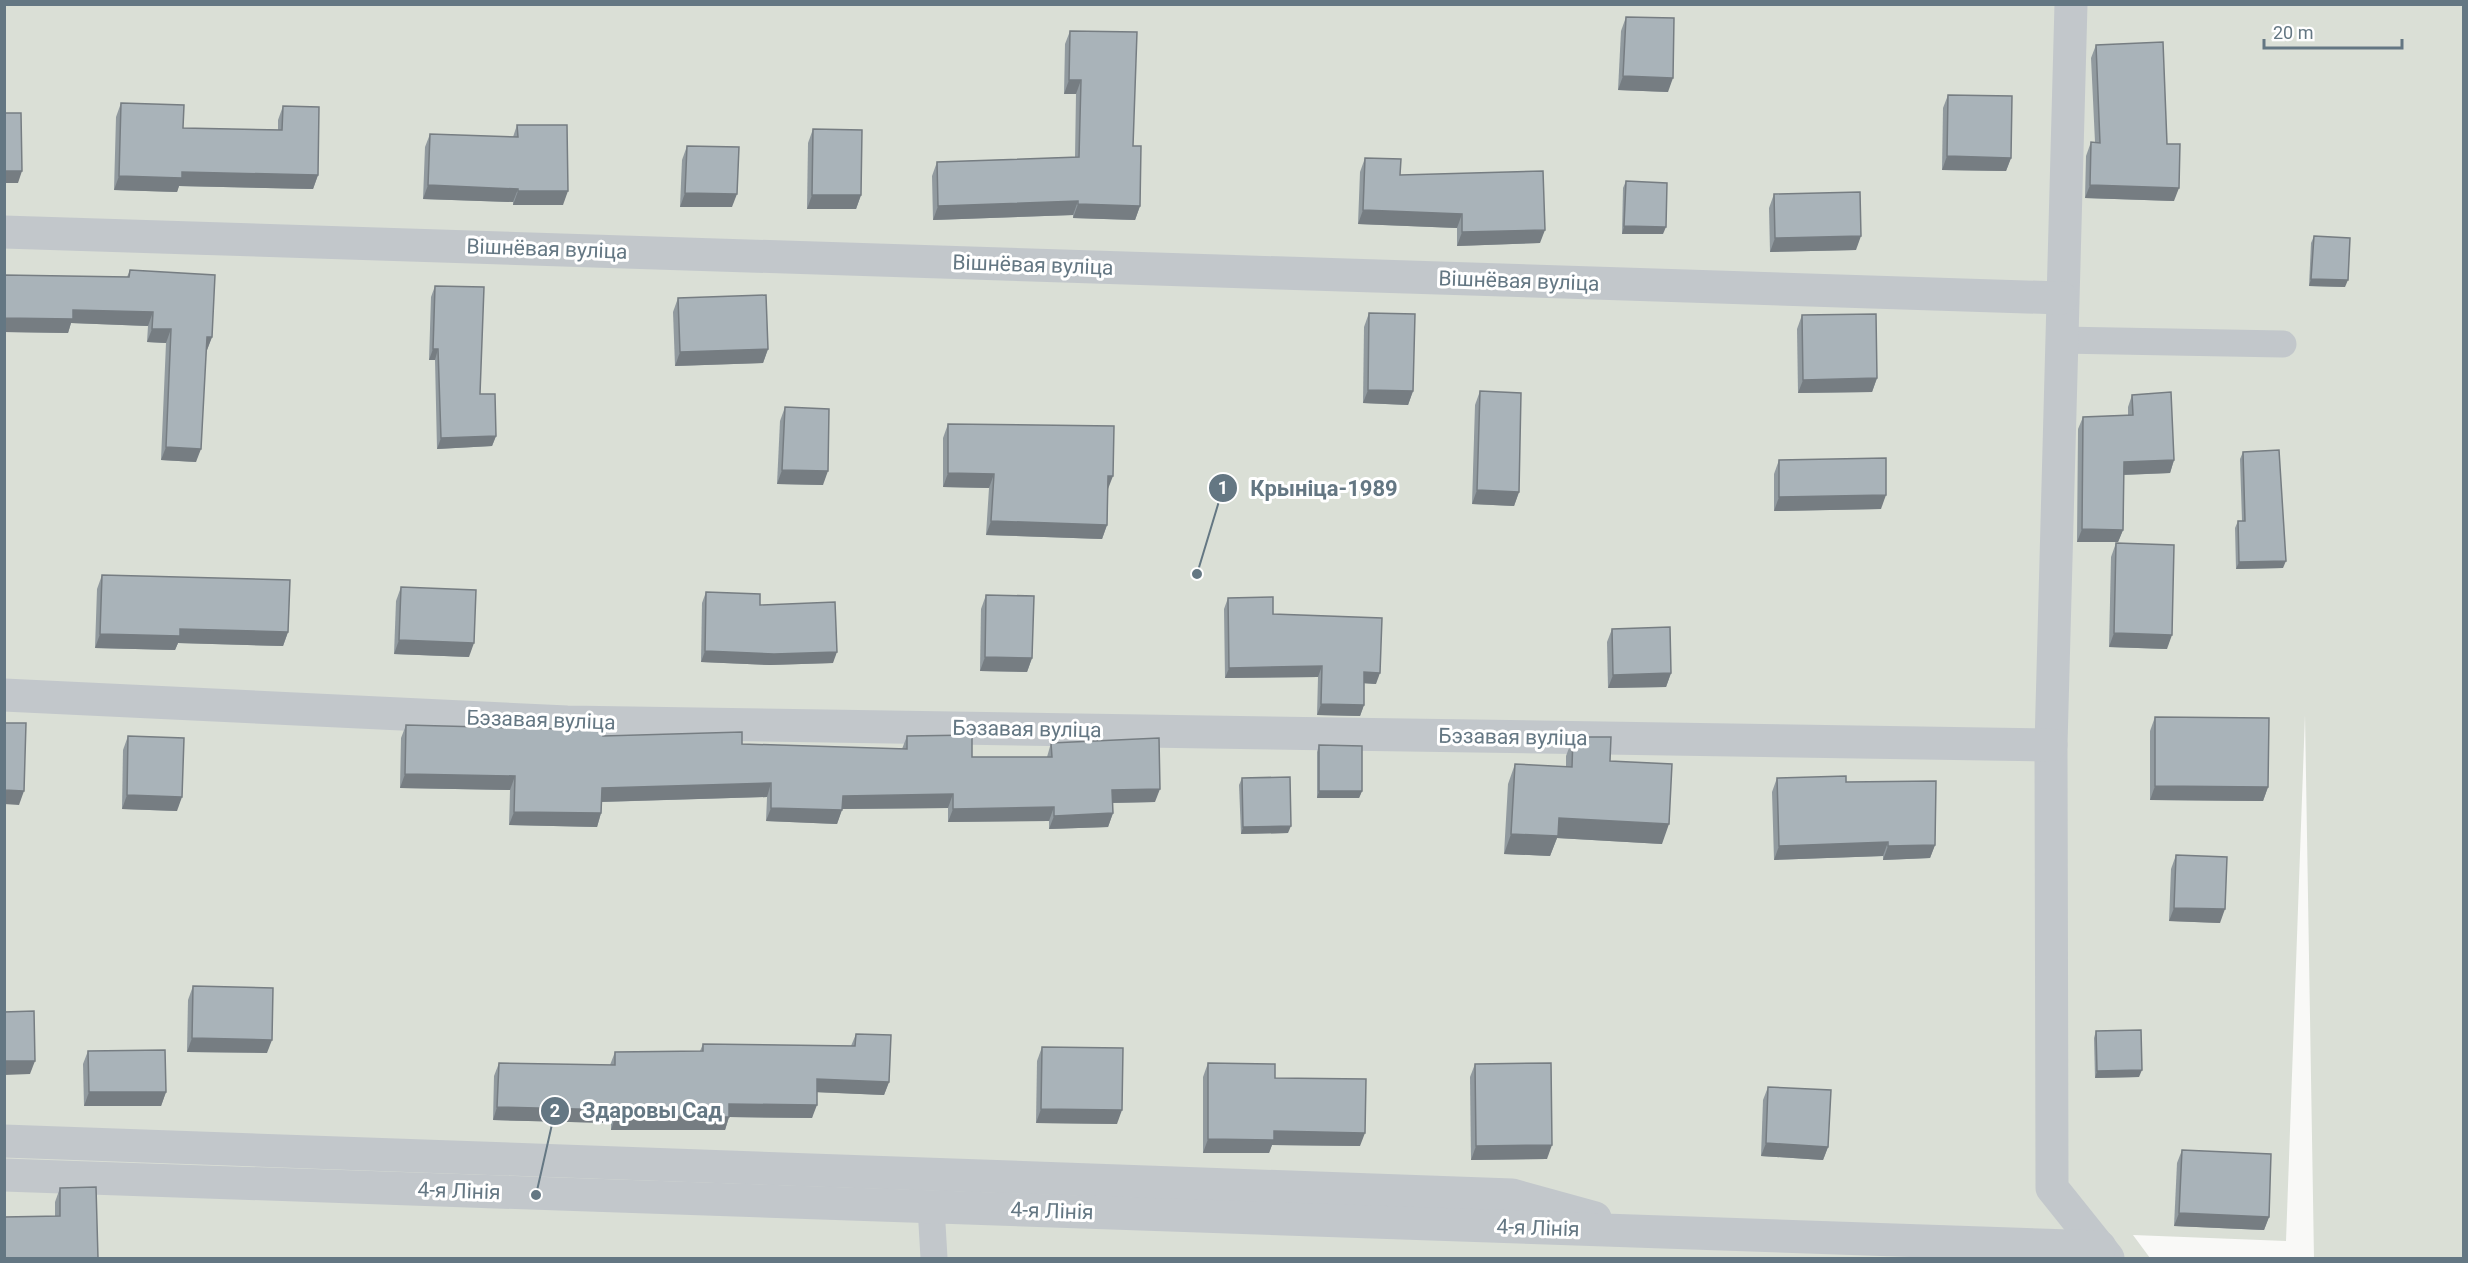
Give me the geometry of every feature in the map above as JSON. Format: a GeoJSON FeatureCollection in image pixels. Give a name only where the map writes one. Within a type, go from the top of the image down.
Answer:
{"type":"FeatureCollection","features":[{"type":"Feature","properties":{"kind":"street"},"geometry":{"type":"LineString","coordinates":[[2071,4],[2050,745],[2052,1188],[2104,1253]]}},
{"type":"Feature","properties":{"kind":"street","name":"Вішнёвая вуліца"},"geometry":{"type":"LineString","coordinates":[[4,232],[2061,298]]}},
{"type":"Feature","properties":{"kind":"street","name":"Бэзавая вуліца"},"geometry":{"type":"LineString","coordinates":[[4,694],[567,722],[2050,745]]}},
{"type":"Feature","properties":{"kind":"street"},"geometry":{"type":"LineString","coordinates":[[4,1141],[1512,1195],[1646,1232]]}},
{"type":"Feature","properties":{"kind":"street","name":"4-я Лінія"},"geometry":{"type":"LineString","coordinates":[[4,1175],[1646,1232],[2104,1253]]}},
{"type":"Feature","properties":{"kind":"lane"},"geometry":{"type":"LineString","coordinates":[[2060,340],[2283,344]]}},
{"type":"Feature","properties":{"kind":"lane"},"geometry":{"type":"LineString","coordinates":[[931,1207],[934,1258]]}},
{"type":"Feature","properties":{"kind":"shaded area"},"geometry":{"type":"Polygon","coordinates":[[[5,5],[2463,5],[2463,1258],[2314,1258],[2305,715],[2286,1241],[2133,1235],[2150,1258],[5,1258],[5,5]]]}},
{"type":"Feature","properties":{"kind":"building"},"geometry":{"type":"Polygon","coordinates":[[[1626,17],[1674,18],[1673,78],[1623,76],[1626,17]]]}},
{"type":"Feature","properties":{"kind":"building"},"geometry":{"type":"Polygon","coordinates":[[[1070,31],[1137,32],[1133,146],[1141,146],[1140,206],[1078,204],[1078,201],[938,206],[937,162],[1079,157],[1081,80],[1069,80],[1070,31]]]}},
{"type":"Feature","properties":{"kind":"building"},"geometry":{"type":"Polygon","coordinates":[[[2163,42],[2167,144],[2180,144],[2179,188],[2090,185],[2091,142],[2100,143],[2096,45],[2163,42]]]}},
{"type":"Feature","properties":{"kind":"building"},"geometry":{"type":"Polygon","coordinates":[[[1948,95],[2012,96],[2011,158],[1947,156],[1948,95]]]}},
{"type":"Feature","properties":{"kind":"building"},"geometry":{"type":"Polygon","coordinates":[[[121,103],[184,105],[183,128],[282,130],[283,106],[319,107],[318,175],[182,172],[182,178],[119,176],[121,103]]]}},
{"type":"Feature","properties":{"kind":"building"},"geometry":{"type":"Polygon","coordinates":[[[4,113],[21,113],[22,171],[4,171],[4,113]]]}},
{"type":"Feature","properties":{"kind":"building"},"geometry":{"type":"Polygon","coordinates":[[[517,125],[567,125],[568,191],[518,191],[518,189],[428,185],[430,134],[518,137],[517,125]]]}},
{"type":"Feature","properties":{"kind":"building"},"geometry":{"type":"Polygon","coordinates":[[[813,129],[862,130],[861,195],[812,195],[813,129]]]}},
{"type":"Feature","properties":{"kind":"building"},"geometry":{"type":"Polygon","coordinates":[[[687,146],[739,147],[737,194],[685,193],[687,146]]]}},
{"type":"Feature","properties":{"kind":"building"},"geometry":{"type":"Polygon","coordinates":[[[1365,158],[1401,159],[1400,175],[1543,171],[1545,230],[1462,232],[1462,214],[1363,210],[1365,158]]]}},
{"type":"Feature","properties":{"kind":"building"},"geometry":{"type":"Polygon","coordinates":[[[1626,181],[1667,183],[1666,227],[1624,226],[1626,181]]]}},
{"type":"Feature","properties":{"kind":"building"},"geometry":{"type":"Polygon","coordinates":[[[1860,192],[1861,236],[1775,238],[1774,194],[1860,192]]]}},
{"type":"Feature","properties":{"kind":"building"},"geometry":{"type":"Polygon","coordinates":[[[2314,236],[2350,238],[2348,280],[2311,279],[2314,236]]]}},
{"type":"Feature","properties":{"kind":"building"},"geometry":{"type":"Polygon","coordinates":[[[130,270],[215,275],[212,337],[207,337],[201,449],[166,447],[171,329],[152,329],[153,312],[73,310],[73,319],[4,318],[4,275],[129,277],[130,270]]]}},
{"type":"Feature","properties":{"kind":"building"},"geometry":{"type":"Polygon","coordinates":[[[435,286],[484,287],[480,394],[495,394],[496,436],[441,438],[438,349],[433,349],[435,286]]]}},
{"type":"Feature","properties":{"kind":"building"},"geometry":{"type":"Polygon","coordinates":[[[766,295],[768,349],[680,352],[678,298],[766,295]]]}},
{"type":"Feature","properties":{"kind":"building"},"geometry":{"type":"Polygon","coordinates":[[[1369,313],[1415,314],[1413,391],[1368,390],[1369,313]]]}},
{"type":"Feature","properties":{"kind":"building"},"geometry":{"type":"Polygon","coordinates":[[[1876,314],[1877,378],[1803,380],[1802,315],[1876,314]]]}},
{"type":"Feature","properties":{"kind":"building"},"geometry":{"type":"Polygon","coordinates":[[[1480,391],[1521,393],[1519,492],[1477,490],[1480,391]]]}},
{"type":"Feature","properties":{"kind":"building"},"geometry":{"type":"Polygon","coordinates":[[[2171,392],[2174,460],[2124,462],[2123,530],[2082,529],[2083,417],[2133,415],[2132,395],[2171,392]]]}},
{"type":"Feature","properties":{"kind":"building"},"geometry":{"type":"Polygon","coordinates":[[[785,407],[829,409],[828,471],[782,470],[785,407]]]}},
{"type":"Feature","properties":{"kind":"building"},"geometry":{"type":"Polygon","coordinates":[[[948,424],[1114,426],[1113,476],[1108,476],[1107,525],[991,521],[994,474],[948,473],[948,424]]]}},
{"type":"Feature","properties":{"kind":"building"},"geometry":{"type":"Polygon","coordinates":[[[2279,450],[2286,561],[2239,562],[2238,521],[2245,521],[2243,452],[2279,450]]]}},
{"type":"Feature","properties":{"kind":"building"},"geometry":{"type":"Polygon","coordinates":[[[1886,458],[1886,495],[1779,497],[1779,460],[1886,458]]]}},
{"type":"Feature","properties":{"kind":"building"},"geometry":{"type":"Polygon","coordinates":[[[2116,543],[2174,545],[2172,635],[2114,633],[2116,543]]]}},
{"type":"Feature","properties":{"kind":"building"},"geometry":{"type":"Polygon","coordinates":[[[102,575],[290,580],[288,632],[180,629],[180,636],[100,634],[102,575]]]}},
{"type":"Feature","properties":{"kind":"building"},"geometry":{"type":"Polygon","coordinates":[[[401,587],[476,590],[474,643],[399,640],[401,587]]]}},
{"type":"Feature","properties":{"kind":"building"},"geometry":{"type":"Polygon","coordinates":[[[706,592],[760,594],[760,605],[835,602],[837,652],[774,654],[705,651],[706,592]]]}},
{"type":"Feature","properties":{"kind":"building"},"geometry":{"type":"Polygon","coordinates":[[[986,595],[1034,596],[1032,658],[985,657],[986,595]]]}},
{"type":"Feature","properties":{"kind":"building"},"geometry":{"type":"Polygon","coordinates":[[[1273,597],[1273,614],[1382,618],[1380,673],[1364,672],[1364,705],[1321,704],[1322,666],[1229,668],[1228,598],[1273,597]]]}},
{"type":"Feature","properties":{"kind":"building"},"geometry":{"type":"Polygon","coordinates":[[[1670,627],[1671,673],[1613,675],[1612,629],[1670,627]]]}},
{"type":"Feature","properties":{"kind":"building"},"geometry":{"type":"Polygon","coordinates":[[[2155,717],[2269,718],[2268,787],[2155,786],[2155,717]]]}},
{"type":"Feature","properties":{"kind":"building"},"geometry":{"type":"Polygon","coordinates":[[[4,723],[26,723],[24,791],[4,790],[4,723]]]}},
{"type":"Feature","properties":{"kind":"building"},"geometry":{"type":"Polygon","coordinates":[[[406,725],[603,730],[603,736],[742,732],[742,744],[907,749],[907,736],[972,735],[972,757],[1052,757],[1051,743],[1159,738],[1160,789],[1112,790],[1113,813],[1054,816],[1054,807],[953,809],[953,794],[843,796],[842,810],[771,808],[771,783],[602,788],[601,813],[514,812],[515,776],[405,774],[406,725]]]}},
{"type":"Feature","properties":{"kind":"building"},"geometry":{"type":"Polygon","coordinates":[[[128,736],[184,738],[182,797],[127,795],[128,736]]]}},
{"type":"Feature","properties":{"kind":"building"},"geometry":{"type":"Polygon","coordinates":[[[1573,737],[1611,737],[1610,761],[1672,764],[1669,824],[1559,818],[1558,836],[1511,834],[1515,764],[1572,767],[1573,737]]]}},
{"type":"Feature","properties":{"kind":"building"},"geometry":{"type":"Polygon","coordinates":[[[1319,745],[1362,746],[1362,791],[1319,791],[1319,745]]]}},
{"type":"Feature","properties":{"kind":"building"},"geometry":{"type":"Polygon","coordinates":[[[1846,776],[1846,782],[1936,781],[1935,845],[1888,846],[1888,842],[1779,846],[1777,778],[1846,776]]]}},
{"type":"Feature","properties":{"kind":"building"},"geometry":{"type":"Polygon","coordinates":[[[1290,777],[1291,826],[1243,827],[1242,778],[1290,777]]]}},
{"type":"Feature","properties":{"kind":"building"},"geometry":{"type":"Polygon","coordinates":[[[2176,855],[2227,857],[2225,909],[2174,908],[2176,855]]]}},
{"type":"Feature","properties":{"kind":"building"},"geometry":{"type":"Polygon","coordinates":[[[193,986],[273,988],[272,1040],[192,1038],[193,986]]]}},
{"type":"Feature","properties":{"kind":"building"},"geometry":{"type":"Polygon","coordinates":[[[34,1011],[35,1061],[4,1061],[4,1012],[34,1011]]]}},
{"type":"Feature","properties":{"kind":"building"},"geometry":{"type":"Polygon","coordinates":[[[2141,1030],[2142,1070],[2097,1071],[2096,1031],[2141,1030]]]}},
{"type":"Feature","properties":{"kind":"building"},"geometry":{"type":"Polygon","coordinates":[[[856,1034],[891,1035],[889,1082],[817,1079],[817,1105],[729,1104],[729,1117],[615,1117],[615,1110],[497,1107],[499,1063],[615,1065],[615,1052],[703,1051],[703,1044],[855,1046],[856,1034]]]}},
{"type":"Feature","properties":{"kind":"building"},"geometry":{"type":"Polygon","coordinates":[[[1042,1047],[1123,1048],[1122,1110],[1041,1109],[1042,1047]]]}},
{"type":"Feature","properties":{"kind":"building"},"geometry":{"type":"Polygon","coordinates":[[[165,1050],[166,1092],[89,1092],[88,1051],[165,1050]]]}},
{"type":"Feature","properties":{"kind":"building"},"geometry":{"type":"Polygon","coordinates":[[[1208,1063],[1275,1064],[1275,1078],[1366,1079],[1365,1133],[1274,1131],[1274,1140],[1208,1139],[1208,1063]]]}},
{"type":"Feature","properties":{"kind":"building"},"geometry":{"type":"Polygon","coordinates":[[[1551,1063],[1552,1145],[1476,1146],[1475,1064],[1551,1063]]]}},
{"type":"Feature","properties":{"kind":"building"},"geometry":{"type":"Polygon","coordinates":[[[1768,1087],[1831,1090],[1828,1147],[1766,1143],[1768,1087]]]}},
{"type":"Feature","properties":{"kind":"building"},"geometry":{"type":"Polygon","coordinates":[[[2182,1150],[2271,1154],[2269,1217],[2179,1213],[2182,1150]]]}},
{"type":"Feature","properties":{"kind":"building"},"geometry":{"type":"Polygon","coordinates":[[[96,1187],[98,1258],[4,1258],[4,1217],[60,1216],[60,1188],[96,1187]]]}},
{"type":"Feature","properties":{"kind":"place","name":"Крыніца-1989"},"geometry":{"type":"Point","coordinates":[1197,574]}},
{"type":"Feature","properties":{"kind":"place","name":"Здаровы Сад"},"geometry":{"type":"Point","coordinates":[536,1195]}}]}
